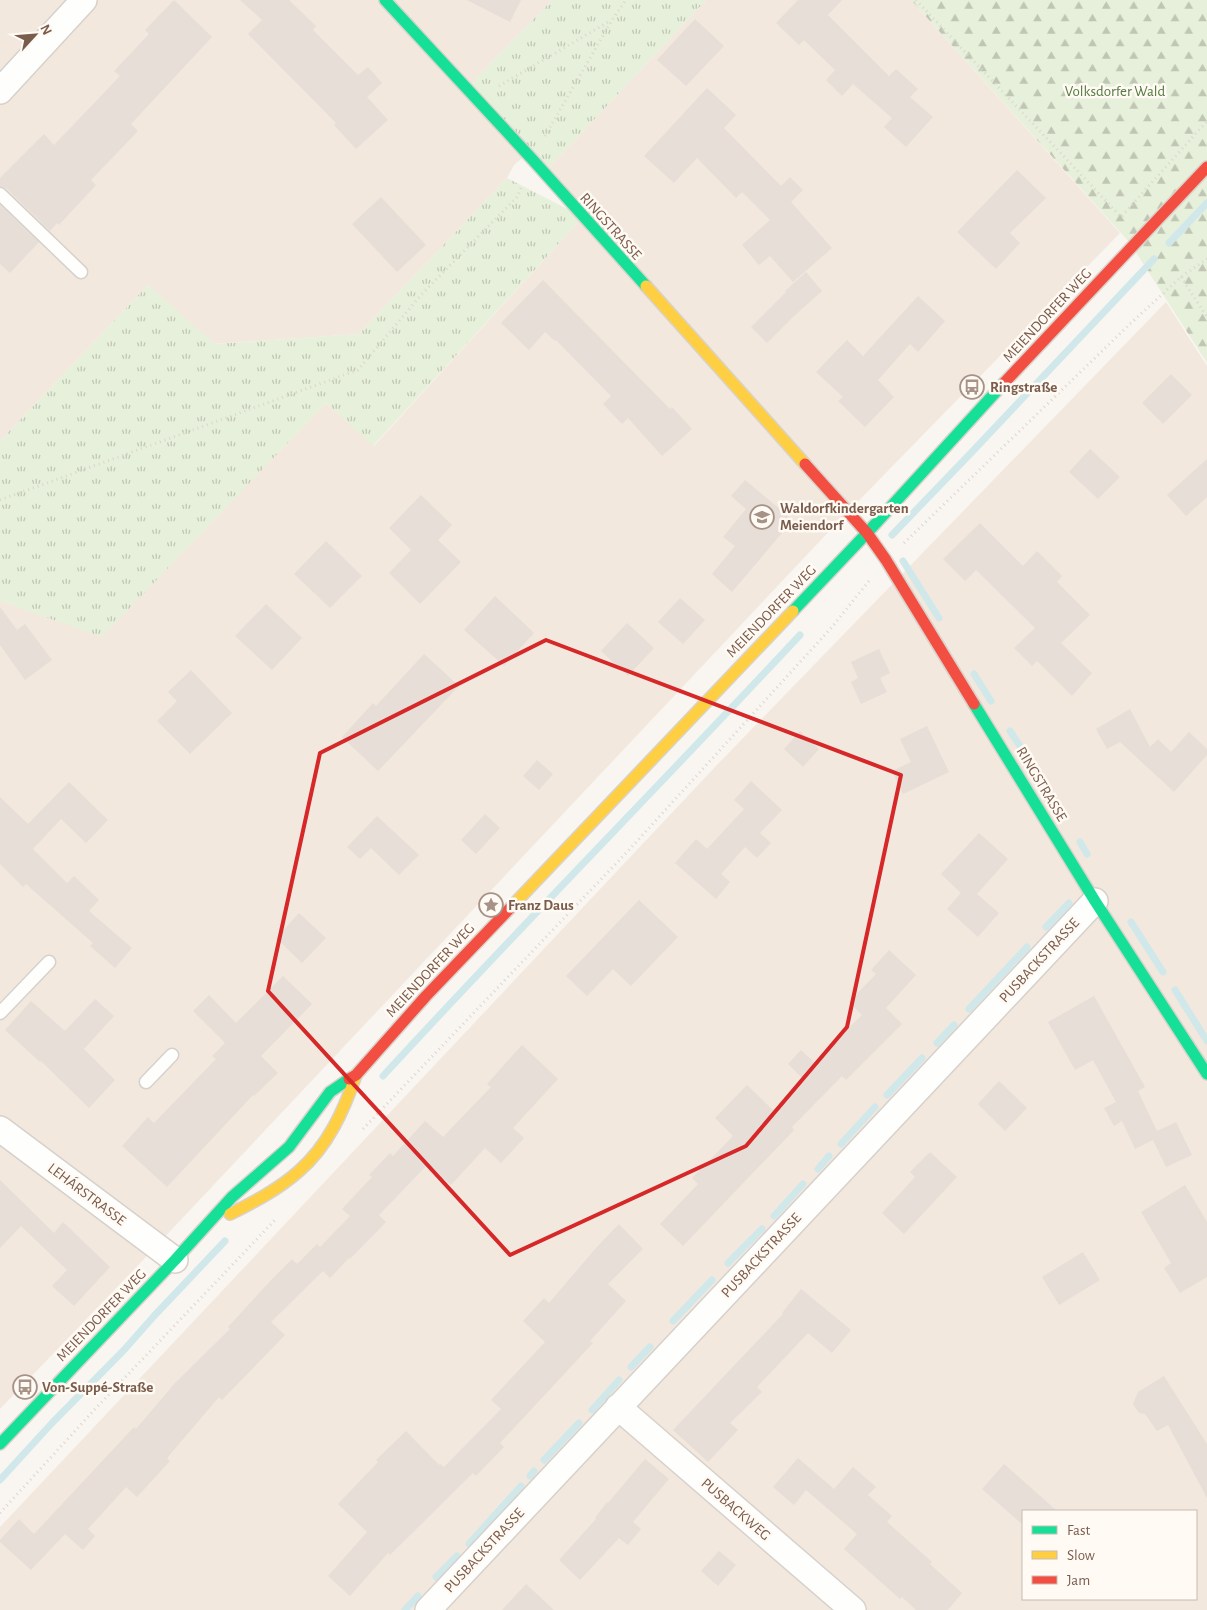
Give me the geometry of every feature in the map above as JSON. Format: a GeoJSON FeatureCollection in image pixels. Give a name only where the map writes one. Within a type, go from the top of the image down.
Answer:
{"type":"FeatureCollection","features":[{"type":"Feature","properties":{"kind":"street"},"geometry":{"type":"LineString","coordinates":[[0,91],[84,0]]}},
{"type":"Feature","properties":{"kind":"street","name":"RINGSTRASSE"},"geometry":{"type":"LineString","coordinates":[[385,0],[532,159],[867,533],[886,560],[1095,901],[1207,1074]]}},
{"type":"Feature","properties":{"kind":"street","name":"MEIENDORFER WEG"},"geometry":{"type":"LineString","coordinates":[[0,1444],[175,1260],[232,1197],[289,1147],[330,1092],[356,1075],[426,996],[867,533],[987,401],[1207,167]]}},
{"type":"Feature","properties":{"kind":"street","name":"PUSBACKSTRASSE"},"geometry":{"type":"LineString","coordinates":[[428,1610],[1095,901]]}},
{"type":"Feature","properties":{"kind":"street","name":"MEIENDORFER WEG"},"geometry":{"type":"LineString","coordinates":[[203,1230],[281,1184],[308,1163],[321,1146],[341,1112],[356,1075]]}},
{"type":"Feature","properties":{"kind":"street","name":"LEHÁRSTRASSE"},"geometry":{"type":"LineString","coordinates":[[0,1128],[175,1260]]}},
{"type":"Feature","properties":{"kind":"street","name":"PUSBACKWEG"},"geometry":{"type":"LineString","coordinates":[[618,1407],[853,1610]]}},
{"type":"Feature","properties":{"kind":"lane"},"geometry":{"type":"LineString","coordinates":[[0,194],[81,272]]}},
{"type":"Feature","properties":{"kind":"lane"},"geometry":{"type":"LineString","coordinates":[[0,1013],[49,962]]}},
{"type":"Feature","properties":{"kind":"lane"},"geometry":{"type":"LineString","coordinates":[[146,1082],[172,1055]]}},
{"type":"Feature","properties":{"kind":"path"},"geometry":{"type":"LineString","coordinates":[[0,500],[358,370],[421,295],[518,196],[532,159],[612,20],[626,0]]}},
{"type":"Feature","properties":{"kind":"path"},"geometry":{"type":"LineString","coordinates":[[916,0],[1121,217],[1207,121]]}},
{"type":"Feature","properties":{"kind":"path"},"geometry":{"type":"LineString","coordinates":[[477,99],[612,20]]}},
{"type":"Feature","properties":{"kind":"path"},"geometry":{"type":"LineString","coordinates":[[362,1129],[628,851],[832,627],[886,560],[1130,323],[1182,276],[1207,259]]}},
{"type":"Feature","properties":{"kind":"path"},"geometry":{"type":"LineString","coordinates":[[1182,276],[1207,317]]}},
{"type":"Feature","properties":{"kind":"path"},"geometry":{"type":"LineString","coordinates":[[0,1513],[96,1408],[280,1215]]}},
{"type":"Feature","properties":{"kind":"highlighted area"},"geometry":{"type":"Polygon","coordinates":[[[546,640],[901,775],[847,1027],[746,1146],[510,1255],[268,991],[320,753],[546,640]]]}},
{"type":"Feature","properties":{"kind":"shaded area"},"geometry":{"type":"Polygon","coordinates":[[[0,0],[552,0],[467,88],[527,154],[514,165],[507,178],[359,334],[214,344],[148,285],[0,441],[0,0]]]}},
{"type":"Feature","properties":{"kind":"shaded area"},"geometry":{"type":"Polygon","coordinates":[[[706,0],[911,0],[1120,233],[835,525],[143,1260],[0,1409],[0,601],[102,636],[326,403],[374,446],[583,217],[544,173],[706,0]]]}},
{"type":"Feature","properties":{"kind":"shaded area"},"geometry":{"type":"Polygon","coordinates":[[[1166,302],[1207,366],[1207,1610],[0,1610],[0,1527],[715,767],[1166,302]]]}},
{"type":"Feature","properties":{"kind":"green space"},"geometry":{"type":"Polygon","coordinates":[[[552,0],[706,0],[544,173],[467,88],[552,0]]]}},
{"type":"Feature","properties":{"kind":"green space","name":"Volksdorfer Wald"},"geometry":{"type":"Polygon","coordinates":[[[911,0],[1207,0],[1207,363],[1130,243],[911,0]]]}},
{"type":"Feature","properties":{"kind":"green space"},"geometry":{"type":"Polygon","coordinates":[[[507,178],[583,217],[373,446],[326,403],[102,637],[0,601],[0,441],[148,285],[215,344],[359,334],[507,178]]]}},
{"type":"Feature","properties":{"kind":"building"},"geometry":{"type":"Polygon","coordinates":[[[174,0],[212,37],[131,124],[138,131],[91,180],[96,185],[59,225],[57,223],[50,231],[6,188],[0,186],[0,178],[44,134],[54,145],[120,76],[114,71],[149,34],[145,30],[174,0]]]}},
{"type":"Feature","properties":{"kind":"building"},"geometry":{"type":"Polygon","coordinates":[[[240,0],[289,0],[316,26],[313,30],[358,75],[368,67],[382,83],[367,97],[388,120],[356,149],[334,125],[336,123],[248,34],[262,20],[240,0]]]}},
{"type":"Feature","properties":{"kind":"building"},"geometry":{"type":"Polygon","coordinates":[[[467,0],[521,0],[510,22],[467,0]]]}},
{"type":"Feature","properties":{"kind":"building"},"geometry":{"type":"Polygon","coordinates":[[[798,0],[842,0],[828,15],[889,76],[896,69],[918,89],[910,97],[933,117],[906,147],[884,127],[892,118],[853,84],[842,96],[826,80],[835,70],[804,40],[799,45],[776,23],[798,0]]]}},
{"type":"Feature","properties":{"kind":"building"},"geometry":{"type":"Polygon","coordinates":[[[695,19],[724,46],[686,86],[657,60],[695,19]]]}},
{"type":"Feature","properties":{"kind":"building"},"geometry":{"type":"Polygon","coordinates":[[[707,88],[736,115],[724,128],[781,186],[790,177],[803,190],[791,202],[832,248],[793,282],[770,256],[759,265],[742,245],[770,220],[742,192],[736,198],[697,158],[674,183],[644,156],[707,88]]]}},
{"type":"Feature","properties":{"kind":"building"},"geometry":{"type":"Polygon","coordinates":[[[1017,170],[1046,198],[1010,233],[1020,243],[996,269],[957,232],[1017,170]]]}},
{"type":"Feature","properties":{"kind":"building"},"geometry":{"type":"Polygon","coordinates":[[[381,197],[426,245],[397,272],[352,224],[381,197]]]}},
{"type":"Feature","properties":{"kind":"building"},"geometry":{"type":"Polygon","coordinates":[[[0,205],[39,242],[10,273],[0,264],[0,205]]]}},
{"type":"Feature","properties":{"kind":"building"},"geometry":{"type":"Polygon","coordinates":[[[806,272],[822,291],[767,343],[751,327],[806,272]]]}},
{"type":"Feature","properties":{"kind":"building"},"geometry":{"type":"Polygon","coordinates":[[[543,280],[692,429],[662,456],[628,418],[622,424],[603,404],[611,396],[556,340],[545,332],[529,350],[501,323],[543,280]]]}},
{"type":"Feature","properties":{"kind":"building"},"geometry":{"type":"Polygon","coordinates":[[[918,296],[945,321],[918,352],[910,344],[878,380],[894,397],[865,427],[838,401],[843,397],[816,372],[847,340],[863,356],[918,296]]]}},
{"type":"Feature","properties":{"kind":"building"},"geometry":{"type":"Polygon","coordinates":[[[1171,374],[1192,395],[1163,424],[1142,403],[1171,374]]]}},
{"type":"Feature","properties":{"kind":"building"},"geometry":{"type":"Polygon","coordinates":[[[1090,449],[1120,477],[1098,499],[1069,472],[1090,449]]]}},
{"type":"Feature","properties":{"kind":"building"},"geometry":{"type":"Polygon","coordinates":[[[1207,459],[1207,497],[1186,516],[1167,495],[1207,459]]]}},
{"type":"Feature","properties":{"kind":"building"},"geometry":{"type":"Polygon","coordinates":[[[745,480],[793,520],[732,592],[712,574],[735,546],[723,537],[746,509],[731,496],[745,480]]]}},
{"type":"Feature","properties":{"kind":"building"},"geometry":{"type":"Polygon","coordinates":[[[421,495],[452,525],[438,540],[461,562],[420,604],[389,573],[411,550],[389,528],[421,495]]]}},
{"type":"Feature","properties":{"kind":"building"},"geometry":{"type":"Polygon","coordinates":[[[980,523],[1023,566],[1037,551],[1062,576],[1057,582],[1090,615],[1061,643],[1092,673],[1072,696],[1037,661],[1032,666],[1014,648],[1035,628],[976,570],[965,581],[943,559],[980,523]]]}},
{"type":"Feature","properties":{"kind":"building"},"geometry":{"type":"Polygon","coordinates":[[[326,541],[362,576],[330,608],[294,574],[326,541]]]}},
{"type":"Feature","properties":{"kind":"building"},"geometry":{"type":"Polygon","coordinates":[[[495,596],[534,633],[504,666],[464,630],[495,596]]]}},
{"type":"Feature","properties":{"kind":"building"},"geometry":{"type":"Polygon","coordinates":[[[680,598],[705,620],[683,644],[658,622],[680,598]]]}},
{"type":"Feature","properties":{"kind":"building"},"geometry":{"type":"Polygon","coordinates":[[[266,604],[302,638],[272,670],[235,636],[266,604]]]}},
{"type":"Feature","properties":{"kind":"building"},"geometry":{"type":"Polygon","coordinates":[[[0,607],[17,630],[25,624],[52,660],[25,680],[0,645],[0,607]]]}},
{"type":"Feature","properties":{"kind":"building"},"geometry":{"type":"Polygon","coordinates":[[[627,623],[654,648],[628,676],[601,651],[627,623]]]}},
{"type":"Feature","properties":{"kind":"building"},"geometry":{"type":"Polygon","coordinates":[[[879,649],[890,673],[880,678],[887,692],[861,704],[851,682],[858,678],[851,662],[879,649]]]}},
{"type":"Feature","properties":{"kind":"building"},"geometry":{"type":"Polygon","coordinates":[[[424,654],[459,686],[378,771],[342,737],[373,703],[376,706],[424,654]]]}},
{"type":"Feature","properties":{"kind":"building"},"geometry":{"type":"Polygon","coordinates":[[[191,670],[232,713],[190,754],[157,721],[177,701],[168,692],[191,670]]]}},
{"type":"Feature","properties":{"kind":"building"},"geometry":{"type":"Polygon","coordinates":[[[1130,709],[1150,747],[1158,739],[1171,752],[1189,732],[1207,749],[1207,755],[1174,792],[1120,742],[1107,749],[1096,729],[1130,709]]]}},
{"type":"Feature","properties":{"kind":"building"},"geometry":{"type":"Polygon","coordinates":[[[927,726],[949,772],[903,794],[892,771],[911,762],[900,739],[927,726]]]}},
{"type":"Feature","properties":{"kind":"building"},"geometry":{"type":"Polygon","coordinates":[[[800,731],[819,749],[803,767],[784,749],[800,731]]]}},
{"type":"Feature","properties":{"kind":"building"},"geometry":{"type":"Polygon","coordinates":[[[537,760],[553,774],[539,790],[523,776],[537,760]]]}},
{"type":"Feature","properties":{"kind":"building"},"geometry":{"type":"Polygon","coordinates":[[[751,781],[782,810],[760,833],[771,843],[757,858],[745,847],[721,874],[730,882],[716,899],[675,863],[696,839],[707,849],[744,809],[734,800],[751,781]]]}},
{"type":"Feature","properties":{"kind":"building"},"geometry":{"type":"Polygon","coordinates":[[[69,782],[108,820],[86,843],[61,819],[33,849],[67,883],[74,876],[99,900],[89,911],[132,948],[115,968],[90,946],[93,943],[26,884],[23,887],[0,864],[0,797],[28,824],[69,782]]]}},
{"type":"Feature","properties":{"kind":"building"},"geometry":{"type":"Polygon","coordinates":[[[485,814],[500,828],[476,854],[461,840],[485,814]]]}},
{"type":"Feature","properties":{"kind":"building"},"geometry":{"type":"Polygon","coordinates":[[[377,816],[419,855],[399,875],[371,848],[360,859],[347,847],[377,816]]]}},
{"type":"Feature","properties":{"kind":"building"},"geometry":{"type":"Polygon","coordinates":[[[979,833],[1008,859],[977,894],[999,913],[978,937],[947,909],[961,893],[941,874],[979,833]]]}},
{"type":"Feature","properties":{"kind":"building"},"geometry":{"type":"Polygon","coordinates":[[[639,900],[678,937],[631,986],[613,969],[587,996],[566,976],[639,900]]]}},
{"type":"Feature","properties":{"kind":"building"},"geometry":{"type":"Polygon","coordinates":[[[299,913],[326,938],[302,963],[276,938],[299,913]]]}},
{"type":"Feature","properties":{"kind":"building"},"geometry":{"type":"Polygon","coordinates":[[[889,950],[916,975],[886,1008],[902,1024],[846,1080],[842,1076],[792,1127],[794,1130],[683,1246],[660,1224],[698,1184],[692,1178],[733,1136],[715,1118],[747,1085],[774,1111],[804,1080],[788,1064],[801,1050],[814,1062],[862,1015],[849,1002],[876,974],[871,970],[889,950]]]}},
{"type":"Feature","properties":{"kind":"building"},"geometry":{"type":"Polygon","coordinates":[[[283,976],[312,1004],[261,1056],[278,1073],[253,1095],[167,1187],[122,1146],[148,1117],[154,1123],[216,1059],[212,1056],[225,1043],[193,1011],[209,995],[236,1023],[283,976]]]}},
{"type":"Feature","properties":{"kind":"building"},"geometry":{"type":"Polygon","coordinates":[[[1094,996],[1145,1087],[1138,1091],[1157,1131],[1176,1122],[1192,1155],[1166,1167],[1153,1140],[1135,1149],[1122,1121],[1114,1126],[1104,1108],[1116,1102],[1093,1060],[1075,1070],[1048,1022],[1094,996]]]}},
{"type":"Feature","properties":{"kind":"building"},"geometry":{"type":"Polygon","coordinates":[[[95,999],[114,1016],[84,1049],[115,1080],[89,1108],[41,1061],[5,1030],[31,1001],[65,1031],[95,999]]]}},
{"type":"Feature","properties":{"kind":"building"},"geometry":{"type":"Polygon","coordinates":[[[522,1045],[558,1079],[513,1128],[524,1138],[501,1163],[485,1148],[451,1185],[428,1164],[379,1215],[386,1222],[350,1259],[330,1278],[323,1271],[271,1322],[285,1335],[222,1400],[219,1397],[167,1458],[170,1461],[137,1497],[126,1487],[88,1529],[95,1536],[83,1550],[65,1534],[31,1570],[0,1542],[19,1519],[34,1534],[134,1427],[136,1429],[175,1383],[230,1329],[228,1327],[272,1279],[292,1259],[297,1264],[317,1244],[320,1247],[350,1216],[342,1209],[372,1177],[369,1175],[390,1153],[393,1156],[425,1121],[443,1137],[491,1087],[487,1084],[522,1045]]]}},
{"type":"Feature","properties":{"kind":"building"},"geometry":{"type":"Polygon","coordinates":[[[999,1081],[1027,1108],[1005,1131],[978,1104],[999,1081]]]}},
{"type":"Feature","properties":{"kind":"building"},"geometry":{"type":"Polygon","coordinates":[[[930,1152],[957,1177],[904,1234],[882,1213],[915,1177],[910,1172],[930,1152]]]}},
{"type":"Feature","properties":{"kind":"building"},"geometry":{"type":"Polygon","coordinates":[[[0,1180],[54,1233],[63,1222],[110,1267],[74,1306],[52,1286],[67,1270],[21,1226],[0,1248],[0,1180]]]}},
{"type":"Feature","properties":{"kind":"building"},"geometry":{"type":"Polygon","coordinates":[[[1185,1185],[1207,1222],[1207,1277],[1180,1293],[1164,1268],[1171,1263],[1141,1212],[1185,1185]]]}},
{"type":"Feature","properties":{"kind":"building"},"geometry":{"type":"Polygon","coordinates":[[[619,1224],[643,1249],[608,1284],[626,1301],[590,1341],[593,1343],[500,1443],[504,1447],[476,1476],[473,1473],[390,1555],[388,1553],[350,1596],[328,1576],[367,1532],[338,1504],[378,1462],[376,1460],[406,1431],[439,1465],[444,1467],[501,1409],[491,1400],[545,1342],[523,1321],[544,1298],[549,1303],[619,1224]]]}},
{"type":"Feature","properties":{"kind":"building"},"geometry":{"type":"Polygon","coordinates":[[[1083,1252],[1100,1280],[1059,1305],[1042,1277],[1083,1252]]]}},
{"type":"Feature","properties":{"kind":"building"},"geometry":{"type":"Polygon","coordinates":[[[801,1289],[851,1330],[832,1353],[808,1333],[757,1387],[762,1392],[730,1423],[738,1430],[708,1462],[673,1430],[783,1314],[801,1289]]]}},
{"type":"Feature","properties":{"kind":"building"},"geometry":{"type":"Polygon","coordinates":[[[1164,1376],[1207,1444],[1207,1498],[1168,1425],[1157,1431],[1145,1414],[1139,1413],[1133,1404],[1138,1392],[1164,1376]]]}},
{"type":"Feature","properties":{"kind":"building"},"geometry":{"type":"Polygon","coordinates":[[[798,1458],[834,1489],[853,1467],[876,1487],[868,1495],[892,1516],[887,1522],[932,1562],[930,1564],[962,1593],[948,1610],[916,1610],[902,1597],[900,1599],[844,1549],[857,1534],[806,1490],[794,1505],[773,1487],[798,1458]]]}},
{"type":"Feature","properties":{"kind":"building"},"geometry":{"type":"Polygon","coordinates":[[[645,1459],[669,1479],[633,1522],[641,1529],[628,1545],[619,1538],[580,1580],[559,1560],[596,1519],[607,1502],[645,1459]]]}},
{"type":"Feature","properties":{"kind":"building"},"geometry":{"type":"Polygon","coordinates":[[[1004,1464],[1056,1510],[1022,1510],[1022,1524],[982,1489],[1004,1464]]]}},
{"type":"Feature","properties":{"kind":"building"},"geometry":{"type":"Polygon","coordinates":[[[719,1551],[736,1565],[718,1586],[701,1571],[719,1551]]]}},
{"type":"Feature","properties":{"kind":"building"},"geometry":{"type":"Polygon","coordinates":[[[526,1584],[554,1610],[502,1610],[526,1584]]]}},
{"type":"Feature","properties":{"kind":"waterway"},"geometry":{"type":"LineString","coordinates":[[1169,243],[1207,203]]}},
{"type":"Feature","properties":{"kind":"waterway"},"geometry":{"type":"LineString","coordinates":[[892,535],[1154,259]]}},
{"type":"Feature","properties":{"kind":"waterway"},"geometry":{"type":"LineString","coordinates":[[903,561],[939,618]]}},
{"type":"Feature","properties":{"kind":"waterway"},"geometry":{"type":"LineString","coordinates":[[383,1076],[800,635]]}},
{"type":"Feature","properties":{"kind":"waterway"},"geometry":{"type":"LineString","coordinates":[[974,674],[991,701]]}},
{"type":"Feature","properties":{"kind":"waterway"},"geometry":{"type":"LineString","coordinates":[[1010,731],[1024,752]]}},
{"type":"Feature","properties":{"kind":"waterway"},"geometry":{"type":"LineString","coordinates":[[1040,777],[1056,803]]}},
{"type":"Feature","properties":{"kind":"waterway"},"geometry":{"type":"LineString","coordinates":[[1080,842],[1087,854]]}},
{"type":"Feature","properties":{"kind":"waterway"},"geometry":{"type":"LineString","coordinates":[[1046,927],[1069,903]]}},
{"type":"Feature","properties":{"kind":"waterway"},"geometry":{"type":"LineString","coordinates":[[1131,922],[1163,972]]}},
{"type":"Feature","properties":{"kind":"waterway"},"geometry":{"type":"LineString","coordinates":[[969,1009],[1027,947]]}},
{"type":"Feature","properties":{"kind":"waterway"},"geometry":{"type":"LineString","coordinates":[[1175,990],[1207,1041]]}},
{"type":"Feature","properties":{"kind":"waterway"},"geometry":{"type":"LineString","coordinates":[[937,1043],[954,1025]]}},
{"type":"Feature","properties":{"kind":"waterway"},"geometry":{"type":"LineString","coordinates":[[887,1095],[922,1058]]}},
{"type":"Feature","properties":{"kind":"waterway"},"geometry":{"type":"LineString","coordinates":[[841,1144],[875,1107]]}},
{"type":"Feature","properties":{"kind":"waterway"},"geometry":{"type":"LineString","coordinates":[[818,1169],[829,1156]]}},
{"type":"Feature","properties":{"kind":"waterway"},"geometry":{"type":"LineString","coordinates":[[774,1216],[803,1184]]}},
{"type":"Feature","properties":{"kind":"waterway"},"geometry":{"type":"LineString","coordinates":[[728,1263],[762,1229]]}},
{"type":"Feature","properties":{"kind":"waterway"},"geometry":{"type":"LineString","coordinates":[[0,1480],[225,1241]]}},
{"type":"Feature","properties":{"kind":"waterway"},"geometry":{"type":"LineString","coordinates":[[673,1321],[712,1280]]}},
{"type":"Feature","properties":{"kind":"waterway"},"geometry":{"type":"LineString","coordinates":[[631,1367],[650,1347]]}},
{"type":"Feature","properties":{"kind":"waterway"},"geometry":{"type":"LineString","coordinates":[[592,1410],[619,1380]]}},
{"type":"Feature","properties":{"kind":"waterway"},"geometry":{"type":"LineString","coordinates":[[544,1460],[579,1423]]}},
{"type":"Feature","properties":{"kind":"waterway"},"geometry":{"type":"LineString","coordinates":[[530,1476],[534,1471]]}},
{"type":"Feature","properties":{"kind":"waterway"},"geometry":{"type":"LineString","coordinates":[[469,1544],[521,1486]]}},
{"type":"Feature","properties":{"kind":"waterway"},"geometry":{"type":"LineString","coordinates":[[436,1577],[457,1556]]}},
{"type":"Feature","properties":{"kind":"waterway"},"geometry":{"type":"LineString","coordinates":[[405,1610],[418,1596]]}},
{"type":"Feature","properties":{"kind":"traffic: fast"},"geometry":{"type":"LineString","coordinates":[[385,0],[646,286]]}},
{"type":"Feature","properties":{"kind":"traffic: fast"},"geometry":{"type":"LineString","coordinates":[[793,611],[1004,383]]}},
{"type":"Feature","properties":{"kind":"traffic: fast"},"geometry":{"type":"LineString","coordinates":[[974,704],[1095,901],[1207,1074]]}},
{"type":"Feature","properties":{"kind":"traffic: fast"},"geometry":{"type":"LineString","coordinates":[[0,1444],[175,1260],[232,1197],[289,1147],[330,1092],[349,1079]]}},
{"type":"Feature","properties":{"kind":"traffic: slow"},"geometry":{"type":"LineString","coordinates":[[646,286],[805,464]]}},
{"type":"Feature","properties":{"kind":"traffic: slow"},"geometry":{"type":"LineString","coordinates":[[514,904],[793,611]]}},
{"type":"Feature","properties":{"kind":"traffic: slow"},"geometry":{"type":"LineString","coordinates":[[230,1214],[275,1189],[291,1178],[309,1161],[334,1127],[356,1075]]}},
{"type":"Feature","properties":{"kind":"traffic: jam"},"geometry":{"type":"LineString","coordinates":[[1004,383],[1207,167]]}},
{"type":"Feature","properties":{"kind":"traffic: jam"},"geometry":{"type":"LineString","coordinates":[[805,464],[867,533],[886,560],[974,704]]}},
{"type":"Feature","properties":{"kind":"traffic: jam"},"geometry":{"type":"LineString","coordinates":[[349,1079],[356,1075],[426,996],[514,904]]}},
{"type":"Feature","properties":{"kind":"place","name":"Ringstraße"},"geometry":{"type":"Point","coordinates":[972,387]}},
{"type":"Feature","properties":{"kind":"place","name":"Waldorfkindergarten Meiendorf"},"geometry":{"type":"Point","coordinates":[762,517]}},
{"type":"Feature","properties":{"kind":"place","name":"Franz Daus"},"geometry":{"type":"Point","coordinates":[491,905]}},
{"type":"Feature","properties":{"kind":"place","name":"Von-Suppé-Straße"},"geometry":{"type":"Point","coordinates":[25,1387]}}]}
